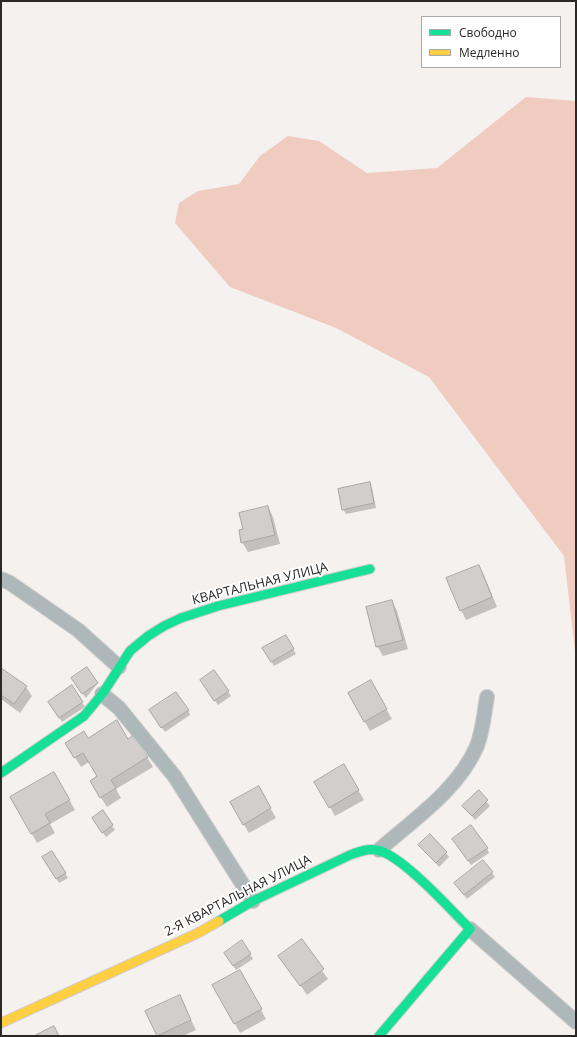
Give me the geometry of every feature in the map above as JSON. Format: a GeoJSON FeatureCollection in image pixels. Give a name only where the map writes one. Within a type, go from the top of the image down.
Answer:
{"type":"FeatureCollection","features":[{"type":"Feature","properties":{"kind":"street","name":"КВАРТАЛЬНАЯ УЛИЦА"},"geometry":{"type":"LineString","coordinates":[[1,773],[84,716],[95,705],[121,662],[134,648],[151,634],[194,613],[223,604],[370,570]]}},
{"type":"Feature","properties":{"kind":"street","name":"2-Я КВАРТАЛЬНАЯ УЛИЦА"},"geometry":{"type":"LineString","coordinates":[[1,1023],[198,933],[253,901],[350,855],[364,850],[378,850]]}},
{"type":"Feature","properties":{"kind":"street"},"geometry":{"type":"LineString","coordinates":[[378,850],[392,857],[408,869],[470,929],[379,1036]]}},
{"type":"Feature","properties":{"kind":"lane"},"geometry":{"type":"LineString","coordinates":[[1,579],[10,583],[78,630],[119,666]]}},
{"type":"Feature","properties":{"kind":"lane"},"geometry":{"type":"LineString","coordinates":[[102,694],[119,708],[175,777],[253,901]]}},
{"type":"Feature","properties":{"kind":"lane"},"geometry":{"type":"LineString","coordinates":[[378,850],[424,811],[458,778],[477,745],[487,698]]}},
{"type":"Feature","properties":{"kind":"lane"},"geometry":{"type":"LineString","coordinates":[[470,929],[576,1022]]}},
{"type":"Feature","properties":{"kind":"shaded area"},"geometry":{"type":"Polygon","coordinates":[[[526,97],[576,101],[576,660],[564,556],[429,377],[336,328],[230,287],[175,223],[179,203],[198,191],[239,184],[260,156],[288,136],[319,141],[367,173],[437,168],[526,97]]]}},
{"type":"Feature","properties":{"kind":"building"},"geometry":{"type":"Polygon","coordinates":[[[370,482],[374,503],[342,510],[338,489],[370,482]]]}},
{"type":"Feature","properties":{"kind":"building"},"geometry":{"type":"Polygon","coordinates":[[[268,506],[275,535],[241,543],[239,530],[243,529],[239,513],[268,506]]]}},
{"type":"Feature","properties":{"kind":"building"},"geometry":{"type":"Polygon","coordinates":[[[479,565],[492,597],[460,611],[446,578],[479,565]]]}},
{"type":"Feature","properties":{"kind":"building"},"geometry":{"type":"Polygon","coordinates":[[[392,600],[403,640],[376,647],[366,607],[392,600]]]}},
{"type":"Feature","properties":{"kind":"building"},"geometry":{"type":"Polygon","coordinates":[[[286,635],[294,649],[271,662],[262,648],[286,635]]]}},
{"type":"Feature","properties":{"kind":"building"},"geometry":{"type":"Polygon","coordinates":[[[87,667],[98,683],[82,694],[71,678],[87,667]]]}},
{"type":"Feature","properties":{"kind":"building"},"geometry":{"type":"Polygon","coordinates":[[[1,668],[27,686],[14,704],[1,695],[1,668]]]}},
{"type":"Feature","properties":{"kind":"building"},"geometry":{"type":"Polygon","coordinates":[[[214,670],[229,691],[214,701],[200,680],[214,670]]]}},
{"type":"Feature","properties":{"kind":"building"},"geometry":{"type":"Polygon","coordinates":[[[371,680],[387,709],[364,722],[348,693],[371,680]]]}},
{"type":"Feature","properties":{"kind":"building"},"geometry":{"type":"Polygon","coordinates":[[[72,685],[83,702],[59,718],[48,702],[72,685]]]}},
{"type":"Feature","properties":{"kind":"building"},"geometry":{"type":"Polygon","coordinates":[[[176,692],[189,710],[161,728],[149,710],[176,692]]]}},
{"type":"Feature","properties":{"kind":"building"},"geometry":{"type":"Polygon","coordinates":[[[117,720],[128,739],[134,735],[148,757],[111,780],[116,788],[100,798],[90,781],[97,776],[83,753],[74,758],[65,743],[84,731],[88,738],[117,720]]]}},
{"type":"Feature","properties":{"kind":"building"},"geometry":{"type":"Polygon","coordinates":[[[344,764],[359,790],[329,808],[314,782],[344,764]]]}},
{"type":"Feature","properties":{"kind":"building"},"geometry":{"type":"Polygon","coordinates":[[[54,772],[70,800],[45,814],[50,823],[31,834],[10,797],[54,772]]]}},
{"type":"Feature","properties":{"kind":"building"},"geometry":{"type":"Polygon","coordinates":[[[259,786],[271,808],[243,825],[230,802],[259,786]]]}},
{"type":"Feature","properties":{"kind":"building"},"geometry":{"type":"Polygon","coordinates":[[[479,790],[488,800],[472,816],[462,806],[479,790]]]}},
{"type":"Feature","properties":{"kind":"building"},"geometry":{"type":"Polygon","coordinates":[[[103,810],[113,825],[102,833],[92,818],[103,810]]]}},
{"type":"Feature","properties":{"kind":"building"},"geometry":{"type":"Polygon","coordinates":[[[471,825],[488,848],[468,861],[452,839],[471,825]]]}},
{"type":"Feature","properties":{"kind":"building"},"geometry":{"type":"Polygon","coordinates":[[[430,834],[447,852],[436,863],[418,845],[430,834]]]}},
{"type":"Feature","properties":{"kind":"building"},"geometry":{"type":"Polygon","coordinates":[[[52,851],[66,873],[56,879],[42,857],[52,851]]]}},
{"type":"Feature","properties":{"kind":"building"},"geometry":{"type":"Polygon","coordinates":[[[483,860],[493,872],[464,895],[454,883],[483,860]]]}},
{"type":"Feature","properties":{"kind":"building"},"geometry":{"type":"Polygon","coordinates":[[[302,939],[324,969],[300,986],[278,956],[302,939]]]}},
{"type":"Feature","properties":{"kind":"building"},"geometry":{"type":"Polygon","coordinates":[[[242,940],[251,954],[233,966],[224,953],[242,940]]]}},
{"type":"Feature","properties":{"kind":"building"},"geometry":{"type":"Polygon","coordinates":[[[240,970],[262,1009],[234,1024],[212,985],[240,970]]]}},
{"type":"Feature","properties":{"kind":"building"},"geometry":{"type":"Polygon","coordinates":[[[180,995],[191,1020],[157,1036],[145,1011],[180,995]]]}},
{"type":"Feature","properties":{"kind":"building"},"geometry":{"type":"Polygon","coordinates":[[[54,1026],[59,1036],[34,1036],[54,1026]]]}},
{"type":"Feature","properties":{"kind":"traffic: fast"},"geometry":{"type":"LineString","coordinates":[[1,773],[84,716],[103,693],[130,651],[148,636],[164,626],[181,618],[218,606],[370,569]]}},
{"type":"Feature","properties":{"kind":"traffic: fast"},"geometry":{"type":"LineString","coordinates":[[219,921],[253,901],[356,853],[367,850],[377,850],[387,854],[399,862],[426,884],[470,929],[379,1036]]}},
{"type":"Feature","properties":{"kind":"traffic: slow"},"geometry":{"type":"LineString","coordinates":[[1,1023],[198,933],[219,921]]}}]}
